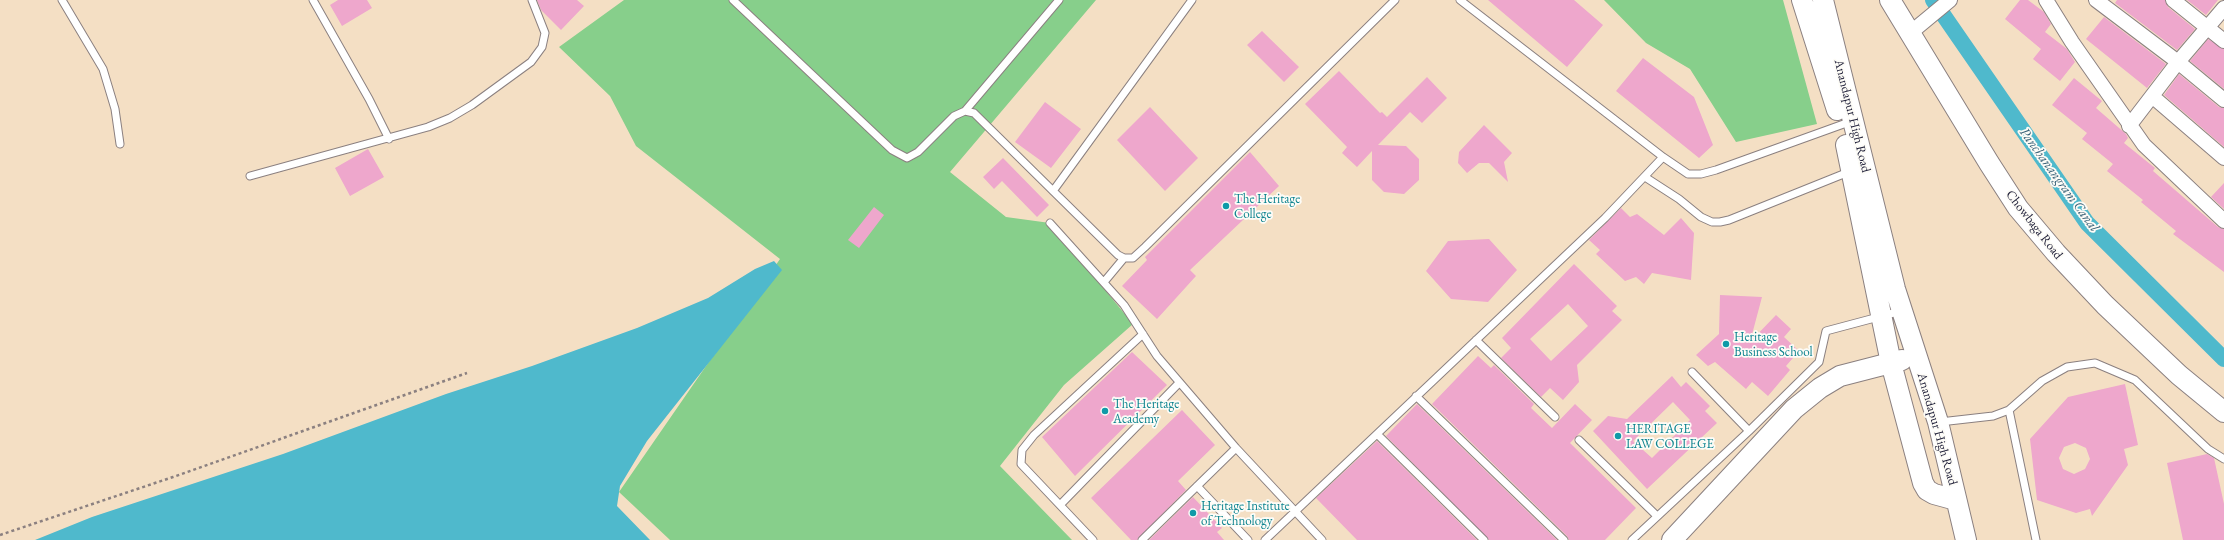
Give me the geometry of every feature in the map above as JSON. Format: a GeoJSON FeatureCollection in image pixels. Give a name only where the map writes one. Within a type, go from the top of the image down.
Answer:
{"type":"FeatureCollection","features":[{"type":"Feature","properties":{"kind":"main road","name":"Anandapur High Road"},"geometry":{"type":"LineString","coordinates":[[1802,0],[1847,123]]}},
{"type":"Feature","properties":{"kind":"main road","name":"Anandapur High Road"},"geometry":{"type":"LineString","coordinates":[[1823,0],[1847,123],[1858,169],[1917,357],[1943,422],[1956,500],[1934,494],[1927,490],[1923,483],[1880,316],[1858,169]]}},
{"type":"Feature","properties":{"kind":"main road","name":"Chowbaga Road"},"geometry":{"type":"LineString","coordinates":[[1890,0],[2014,202],[2056,253],[2122,322],[2179,375],[2224,412]]}},
{"type":"Feature","properties":{"kind":"main road"},"geometry":{"type":"LineString","coordinates":[[1672,540],[1794,409],[1809,396],[1840,376],[1917,357]]}},
{"type":"Feature","properties":{"kind":"main road"},"geometry":{"type":"LineString","coordinates":[[1956,500],[1966,540]]}},
{"type":"Feature","properties":{"kind":"street"},"geometry":{"type":"LineString","coordinates":[[1910,34],[1950,0]]}},
{"type":"Feature","properties":{"kind":"street"},"geometry":{"type":"LineString","coordinates":[[2046,0],[2072,42],[2144,146],[2224,221]]}},
{"type":"Feature","properties":{"kind":"street"},"geometry":{"type":"LineString","coordinates":[[2096,0],[2178,62],[2224,100]]}},
{"type":"Feature","properties":{"kind":"street"},"geometry":{"type":"LineString","coordinates":[[2173,0],[2224,41]]}},
{"type":"Feature","properties":{"kind":"street"},"geometry":{"type":"LineString","coordinates":[[2129,126],[2178,62],[2224,8]]}},
{"type":"Feature","properties":{"kind":"street"},"geometry":{"type":"LineString","coordinates":[[2152,96],[2224,158]]}},
{"type":"Feature","properties":{"kind":"lane"},"geometry":{"type":"LineString","coordinates":[[62,0],[103,69],[115,109],[120,144]]}},
{"type":"Feature","properties":{"kind":"lane"},"geometry":{"type":"LineString","coordinates":[[313,0],[369,98],[389,139]]}},
{"type":"Feature","properties":{"kind":"lane"},"geometry":{"type":"LineString","coordinates":[[250,176],[389,139],[450,118],[531,62],[542,47],[545,32],[532,0]]}},
{"type":"Feature","properties":{"kind":"lane"},"geometry":{"type":"LineString","coordinates":[[733,0],[892,150],[907,158],[918,152],[954,116],[965,111],[1059,0]]}},
{"type":"Feature","properties":{"kind":"lane"},"geometry":{"type":"LineString","coordinates":[[1053,191],[1192,0]]}},
{"type":"Feature","properties":{"kind":"lane"},"geometry":{"type":"LineString","coordinates":[[965,111],[974,113],[1118,255],[1124,258],[1133,258],[1395,0]]}},
{"type":"Feature","properties":{"kind":"lane"},"geometry":{"type":"LineString","coordinates":[[1460,0],[1663,157],[1688,174],[1701,174],[1847,123]]}},
{"type":"Feature","properties":{"kind":"lane"},"geometry":{"type":"LineString","coordinates":[[1265,540],[1605,218],[1663,157]]}},
{"type":"Feature","properties":{"kind":"lane"},"geometry":{"type":"LineString","coordinates":[[1645,177],[1679,199],[1701,217],[1712,222],[1720,222],[1729,220],[1858,169]]}},
{"type":"Feature","properties":{"kind":"lane"},"geometry":{"type":"LineString","coordinates":[[1050,223],[1124,305],[1157,356],[1179,382],[1236,448],[1322,540]]}},
{"type":"Feature","properties":{"kind":"lane"},"geometry":{"type":"LineString","coordinates":[[1104,282],[1124,258]]}},
{"type":"Feature","properties":{"kind":"lane"},"geometry":{"type":"LineString","coordinates":[[1632,540],[1749,431],[1819,362],[1826,331],[1902,311]]}},
{"type":"Feature","properties":{"kind":"lane"},"geometry":{"type":"LineString","coordinates":[[1093,540],[1021,464],[1022,450],[1034,435],[1143,334]]}},
{"type":"Feature","properties":{"kind":"lane"},"geometry":{"type":"LineString","coordinates":[[1476,340],[1556,417]]}},
{"type":"Feature","properties":{"kind":"lane"},"geometry":{"type":"LineString","coordinates":[[1943,422],[1993,416],[2009,410],[2042,381],[2067,367],[2095,363],[2135,380],[2208,449],[2224,459]]}},
{"type":"Feature","properties":{"kind":"lane"},"geometry":{"type":"LineString","coordinates":[[1692,372],[1749,431]]}},
{"type":"Feature","properties":{"kind":"lane"},"geometry":{"type":"LineString","coordinates":[[1060,505],[1179,382]]}},
{"type":"Feature","properties":{"kind":"lane"},"geometry":{"type":"LineString","coordinates":[[1416,396],[1564,540]]}},
{"type":"Feature","properties":{"kind":"lane"},"geometry":{"type":"LineString","coordinates":[[2009,410],[2036,540]]}},
{"type":"Feature","properties":{"kind":"lane"},"geometry":{"type":"LineString","coordinates":[[1377,434],[1484,540]]}},
{"type":"Feature","properties":{"kind":"lane"},"geometry":{"type":"LineString","coordinates":[[1579,440],[1658,516]]}},
{"type":"Feature","properties":{"kind":"lane"},"geometry":{"type":"LineString","coordinates":[[1142,540],[1236,448]]}},
{"type":"Feature","properties":{"kind":"lane"},"geometry":{"type":"LineString","coordinates":[[1196,486],[1248,540]]}},
{"type":"Feature","properties":{"kind":"path"},"geometry":{"type":"LineString","coordinates":[[0,535],[173,477],[467,373]]}},
{"type":"Feature","properties":{"kind":"green space"},"geometry":{"type":"Polygon","coordinates":[[[624,0],[1096,0],[950,172],[1006,217],[1050,223],[1133,324],[1064,385],[1000,466],[1072,540],[670,540],[619,492],[780,259],[636,146],[610,96],[559,47],[624,0]]]}},
{"type":"Feature","properties":{"kind":"green space"},"geometry":{"type":"Polygon","coordinates":[[[1604,0],[1783,0],[1817,124],[1736,142],[1690,69],[1646,43],[1604,0]]]}},
{"type":"Feature","properties":{"kind":"water"},"geometry":{"type":"Polygon","coordinates":[[[774,261],[782,270],[647,441],[620,486],[617,506],[650,540],[35,540],[92,517],[283,454],[446,394],[532,366],[637,328],[708,298],[755,269],[774,261]]]}},
{"type":"Feature","properties":{"kind":"building"},"geometry":{"type":"Polygon","coordinates":[[[338,0],[367,0],[372,8],[342,26],[330,5],[338,0]]]}},
{"type":"Feature","properties":{"kind":"building"},"geometry":{"type":"Polygon","coordinates":[[[537,0],[577,0],[584,6],[561,30],[541,10],[537,0]]]}},
{"type":"Feature","properties":{"kind":"building"},"geometry":{"type":"Polygon","coordinates":[[[1488,0],[1574,0],[1603,25],[1567,67],[1488,0]]]}},
{"type":"Feature","properties":{"kind":"building"},"geometry":{"type":"Polygon","coordinates":[[[2020,0],[2028,0],[2044,12],[2051,24],[2045,32],[2067,49],[2075,62],[2060,81],[2033,59],[2041,49],[2005,19],[2020,0]]]}},
{"type":"Feature","properties":{"kind":"building"},"geometry":{"type":"Polygon","coordinates":[[[2117,0],[2165,0],[2168,7],[2195,29],[2177,50],[2115,3],[2117,0]]]}},
{"type":"Feature","properties":{"kind":"building"},"geometry":{"type":"Polygon","coordinates":[[[2187,0],[2218,0],[2206,15],[2187,0]]]}},
{"type":"Feature","properties":{"kind":"building"},"geometry":{"type":"Polygon","coordinates":[[[2104,17],[2166,64],[2147,88],[2086,39],[2104,17]]]}},
{"type":"Feature","properties":{"kind":"building"},"geometry":{"type":"Polygon","coordinates":[[[1262,31],[1299,67],[1284,82],[1247,45],[1262,31]]]}},
{"type":"Feature","properties":{"kind":"building"},"geometry":{"type":"Polygon","coordinates":[[[2208,39],[2224,49],[2224,89],[2190,61],[2208,39]]]}},
{"type":"Feature","properties":{"kind":"building"},"geometry":{"type":"Polygon","coordinates":[[[1643,58],[1694,97],[1713,145],[1699,158],[1616,91],[1643,58]]]}},
{"type":"Feature","properties":{"kind":"building"},"geometry":{"type":"Polygon","coordinates":[[[1339,71],[1380,113],[1382,112],[1387,117],[1427,77],[1447,98],[1422,123],[1410,112],[1378,145],[1406,146],[1419,159],[1419,180],[1404,194],[1384,192],[1372,180],[1372,151],[1357,167],[1342,153],[1347,147],[1305,104],[1339,71]]]}},
{"type":"Feature","properties":{"kind":"building"},"geometry":{"type":"Polygon","coordinates":[[[2179,74],[2219,107],[2224,108],[2224,147],[2164,95],[2179,74]]]}},
{"type":"Feature","properties":{"kind":"building"},"geometry":{"type":"Polygon","coordinates":[[[2074,78],[2102,101],[2096,108],[2126,134],[2128,138],[2124,143],[2155,168],[2153,171],[2218,227],[2224,229],[2224,272],[2173,234],[2176,231],[2141,202],[2143,200],[2107,171],[2113,164],[2082,139],[2087,133],[2052,105],[2074,78]]]}},
{"type":"Feature","properties":{"kind":"building"},"geometry":{"type":"Polygon","coordinates":[[[1045,102],[1081,129],[1051,168],[1015,142],[1045,102]]]}},
{"type":"Feature","properties":{"kind":"building"},"geometry":{"type":"Polygon","coordinates":[[[1150,107],[1198,158],[1165,191],[1117,140],[1150,107]]]}},
{"type":"Feature","properties":{"kind":"building"},"geometry":{"type":"Polygon","coordinates":[[[1484,125],[1512,153],[1504,162],[1508,182],[1489,163],[1479,163],[1467,173],[1458,163],[1459,152],[1484,125]]]}},
{"type":"Feature","properties":{"kind":"building"},"geometry":{"type":"Polygon","coordinates":[[[368,149],[384,177],[350,196],[335,168],[368,149]]]}},
{"type":"Feature","properties":{"kind":"building"},"geometry":{"type":"Polygon","coordinates":[[[1250,152],[1279,186],[1190,270],[1196,276],[1157,319],[1122,286],[1147,260],[1145,257],[1250,152]]]}},
{"type":"Feature","properties":{"kind":"building"},"geometry":{"type":"Polygon","coordinates":[[[1003,158],[1049,205],[1037,217],[1002,181],[994,189],[983,177],[1003,158]]]}},
{"type":"Feature","properties":{"kind":"building"},"geometry":{"type":"Polygon","coordinates":[[[2224,183],[2224,209],[2211,197],[2224,183]]]}},
{"type":"Feature","properties":{"kind":"building"},"geometry":{"type":"Polygon","coordinates":[[[874,207],[884,215],[859,248],[848,240],[874,207]]]}},
{"type":"Feature","properties":{"kind":"building"},"geometry":{"type":"Polygon","coordinates":[[[1621,208],[1630,217],[1637,214],[1664,235],[1681,218],[1694,233],[1691,280],[1652,273],[1644,284],[1636,277],[1625,281],[1596,254],[1600,250],[1589,240],[1621,208]]]}},
{"type":"Feature","properties":{"kind":"building"},"geometry":{"type":"Polygon","coordinates":[[[1489,239],[1517,270],[1488,302],[1451,299],[1426,271],[1448,241],[1489,239]]]}},
{"type":"Feature","properties":{"kind":"building"},"geometry":{"type":"Polygon","coordinates":[[[1574,264],[1617,306],[1612,311],[1622,320],[1577,365],[1579,382],[1563,400],[1550,388],[1541,397],[1501,358],[1511,348],[1502,338],[1574,264]],[[1568,304],[1530,339],[1551,361],[1588,326],[1568,304]]]}},
{"type":"Feature","properties":{"kind":"building","name":"Heritage Business School"},"geometry":{"type":"Polygon","coordinates":[[[1720,295],[1762,297],[1750,342],[1776,315],[1791,329],[1784,337],[1799,351],[1786,366],[1790,370],[1768,396],[1752,382],[1746,389],[1715,362],[1708,366],[1696,355],[1719,334],[1720,295]]]}},
{"type":"Feature","properties":{"kind":"building","name":"The Heritage Academy"},"geometry":{"type":"Polygon","coordinates":[[[1132,352],[1167,385],[1075,476],[1042,437],[1132,352]]]}},
{"type":"Feature","properties":{"kind":"building"},"geometry":{"type":"Polygon","coordinates":[[[1478,356],[1491,368],[1494,365],[1534,404],[1531,408],[1552,428],[1575,404],[1592,420],[1570,443],[1636,508],[1605,540],[1569,540],[1567,536],[1432,404],[1478,356]]]}},
{"type":"Feature","properties":{"kind":"building","name":"HERITAGE LAW COLLEGE"},"geometry":{"type":"Polygon","coordinates":[[[1672,376],[1681,387],[1686,382],[1710,406],[1705,411],[1717,423],[1647,489],[1593,431],[1608,416],[1627,419],[1672,376]],[[1673,402],[1633,441],[1652,458],[1690,420],[1673,402]]]}},
{"type":"Feature","properties":{"kind":"building"},"geometry":{"type":"Polygon","coordinates":[[[2125,384],[2138,445],[2124,449],[2128,465],[2092,516],[2090,509],[2076,513],[2037,500],[2030,439],[2068,397],[2125,384]],[[2075,443],[2064,447],[2059,458],[2063,469],[2074,474],[2085,469],[2090,459],[2086,448],[2075,443]]]}},
{"type":"Feature","properties":{"kind":"building"},"geometry":{"type":"Polygon","coordinates":[[[1417,404],[1557,540],[1489,540],[1386,436],[1417,404]]]}},
{"type":"Feature","properties":{"kind":"building"},"geometry":{"type":"Polygon","coordinates":[[[1182,410],[1215,445],[1178,481],[1186,490],[1137,540],[1131,540],[1091,498],[1182,410]]]}},
{"type":"Feature","properties":{"kind":"building"},"geometry":{"type":"Polygon","coordinates":[[[1377,441],[1477,540],[1357,540],[1316,498],[1377,441]]]}},
{"type":"Feature","properties":{"kind":"building"},"geometry":{"type":"Polygon","coordinates":[[[2207,454],[2214,458],[2224,504],[2224,540],[2183,540],[2167,463],[2207,454]]]}},
{"type":"Feature","properties":{"kind":"building","name":"Heritage Institute of Technology"},"geometry":{"type":"Polygon","coordinates":[[[1193,497],[1222,528],[1217,532],[1224,540],[1149,540],[1193,497]]]}},
{"type":"Feature","properties":{"kind":"waterway","name":"Panchanangram Canal"},"geometry":{"type":"LineString","coordinates":[[1933,0],[2087,223],[2224,359]]}},
{"type":"Feature","properties":{"kind":"place","name":"The Heritage College"},"geometry":{"type":"Point","coordinates":[1226,206]}},
{"type":"Feature","properties":{"kind":"place","name":"Heritage Business School"},"geometry":{"type":"Point","coordinates":[1726,344]}},
{"type":"Feature","properties":{"kind":"place","name":"The Heritage Academy"},"geometry":{"type":"Point","coordinates":[1105,411]}},
{"type":"Feature","properties":{"kind":"place","name":"HERITAGE LAW COLLEGE"},"geometry":{"type":"Point","coordinates":[1618,436]}},
{"type":"Feature","properties":{"kind":"place","name":"Heritage Institute of Technology"},"geometry":{"type":"Point","coordinates":[1193,513]}}]}
